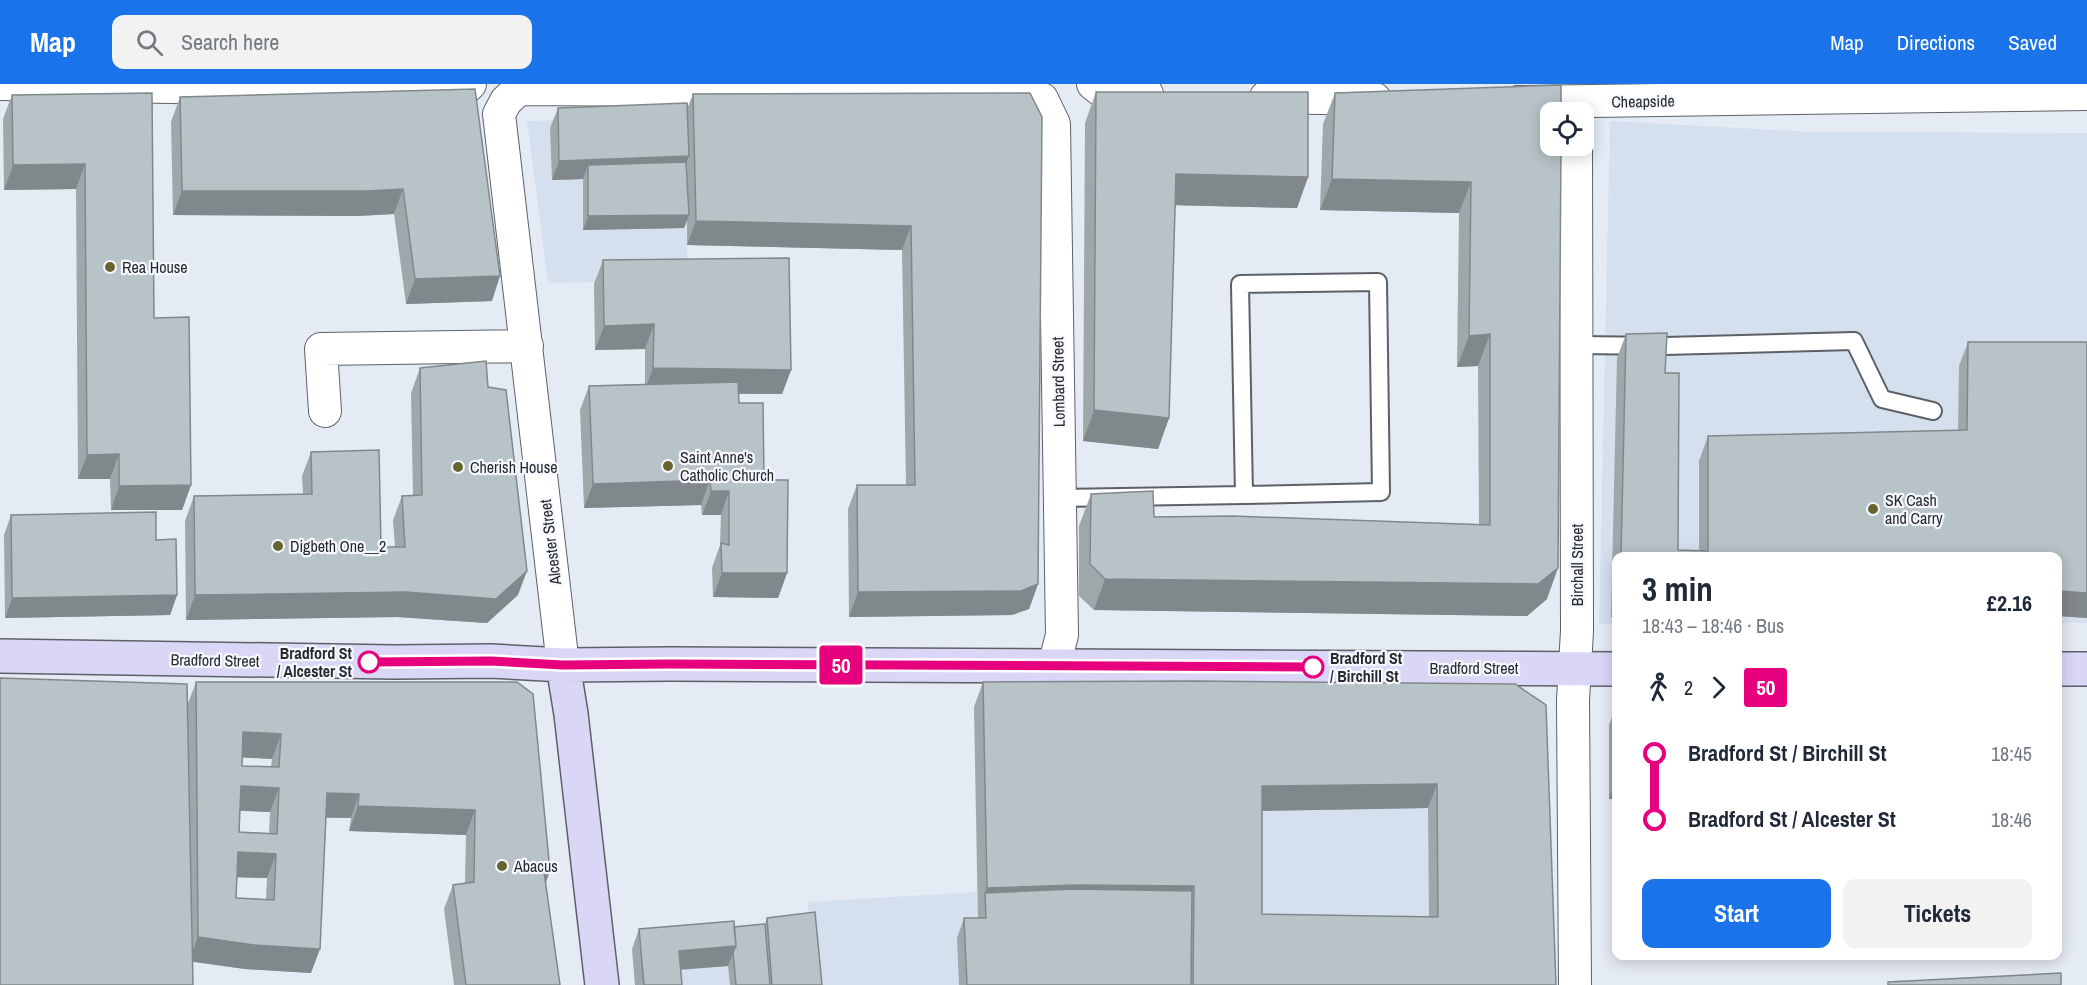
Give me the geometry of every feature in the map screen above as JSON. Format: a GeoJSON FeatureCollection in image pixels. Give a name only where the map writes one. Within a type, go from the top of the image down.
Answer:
{"type":"FeatureCollection","features":[{"type":"Feature","properties":{"kind":"street"},"geometry":{"type":"LineString","coordinates":[[0,84],[461,92],[470,84]]}},
{"type":"Feature","properties":{"kind":"street"},"geometry":{"type":"LineString","coordinates":[[1094,84],[1106,94],[1178,95]]}},
{"type":"Feature","properties":{"kind":"street","name":"Lombard Street"},"geometry":{"type":"LineString","coordinates":[[506,101],[519,89],[555,88],[1017,92],[1042,99],[1054,124],[1062,635],[1054,666]]}},
{"type":"Feature","properties":{"kind":"street","name":"Cheapside"},"geometry":{"type":"LineString","coordinates":[[1489,101],[2087,94]]}},
{"type":"Feature","properties":{"kind":"street"},"geometry":{"type":"LineString","coordinates":[[1238,96],[1405,99]]}},
{"type":"Feature","properties":{"kind":"street","name":"Alcester Street"},"geometry":{"type":"LineString","coordinates":[[506,101],[499,114],[602,985]]}},
{"type":"Feature","properties":{"kind":"street","name":"Birchall Street"},"geometry":{"type":"LineString","coordinates":[[1575,985],[1573,712],[1577,631],[1576,156]]}},
{"type":"Feature","properties":{"kind":"street"},"geometry":{"type":"LineString","coordinates":[[325,411],[321,349],[527,346]]}},
{"type":"Feature","properties":{"kind":"street","name":"Bradford Street"},"geometry":{"type":"LineString","coordinates":[[0,656],[394,662],[491,661],[563,665],[1612,669]]}},
{"type":"Feature","properties":{"kind":"street"},"geometry":{"type":"LineString","coordinates":[[2062,669],[2087,669]]}},
{"type":"Feature","properties":{"kind":"lane"},"geometry":{"type":"LineString","coordinates":[[1060,498],[1244,495],[1381,492],[1378,282],[1240,284],[1244,495]]}},
{"type":"Feature","properties":{"kind":"lane"},"geometry":{"type":"LineString","coordinates":[[1577,345],[1665,346],[1854,341],[1882,399],[1933,411]]}},
{"type":"Feature","properties":{"kind":"shaded area"},"geometry":{"type":"Polygon","coordinates":[[[684,118],[688,280],[548,283],[527,121],[684,118]]]}},
{"type":"Feature","properties":{"kind":"shaded area"},"geometry":{"type":"Polygon","coordinates":[[[1610,121],[1813,132],[2087,133],[2087,623],[2062,623],[2062,552],[1612,552],[1612,624],[1599,624],[1610,121]]]}},
{"type":"Feature","properties":{"kind":"shaded area"},"geometry":{"type":"Polygon","coordinates":[[[974,707],[1536,709],[1546,985],[635,985],[632,949],[760,938],[808,931],[808,902],[977,892],[974,707]]]}},
{"type":"Feature","properties":{"kind":"building"},"geometry":{"type":"Polygon","coordinates":[[[1561,85],[1561,102],[1540,102],[1540,156],[1561,156],[1558,568],[1538,584],[1105,579],[1090,564],[1091,494],[1153,491],[1154,517],[1232,516],[1490,525],[1490,334],[1469,336],[1471,182],[1332,179],[1335,93],[1561,85]]]}},
{"type":"Feature","properties":{"kind":"building"},"geometry":{"type":"Polygon","coordinates":[[[475,89],[500,276],[415,279],[403,189],[182,191],[180,97],[475,89]]]}},
{"type":"Feature","properties":{"kind":"building"},"geometry":{"type":"Polygon","coordinates":[[[1096,92],[1308,92],[1308,177],[1176,174],[1169,418],[1094,410],[1096,92]]]}},
{"type":"Feature","properties":{"kind":"building","name":"Rea House"},"geometry":{"type":"Polygon","coordinates":[[[152,93],[154,318],[189,317],[191,485],[119,486],[119,454],[87,455],[85,164],[13,165],[12,95],[152,93]]]}},
{"type":"Feature","properties":{"kind":"building"},"geometry":{"type":"Polygon","coordinates":[[[1030,93],[1042,117],[1038,584],[1021,591],[858,592],[857,485],[915,485],[911,226],[696,221],[693,94],[1030,93]]]}},
{"type":"Feature","properties":{"kind":"building"},"geometry":{"type":"Polygon","coordinates":[[[687,103],[689,156],[559,161],[558,108],[687,103]]]}},
{"type":"Feature","properties":{"kind":"building"},"geometry":{"type":"Polygon","coordinates":[[[686,162],[689,215],[588,216],[588,165],[686,162]]]}},
{"type":"Feature","properties":{"kind":"building"},"geometry":{"type":"Polygon","coordinates":[[[789,258],[791,370],[653,368],[654,324],[604,326],[603,260],[789,258]]]}},
{"type":"Feature","properties":{"kind":"building"},"geometry":{"type":"Polygon","coordinates":[[[1667,333],[1665,373],[1679,373],[1678,550],[1708,551],[1708,436],[1967,430],[1968,342],[2087,342],[2087,593],[2062,591],[2062,552],[1621,552],[1626,334],[1667,333]]]}},
{"type":"Feature","properties":{"kind":"building"},"geometry":{"type":"Polygon","coordinates":[[[486,361],[488,387],[506,390],[527,571],[496,599],[406,592],[195,595],[194,496],[312,494],[311,452],[379,450],[381,547],[405,547],[402,496],[422,495],[420,368],[486,361]]]}},
{"type":"Feature","properties":{"kind":"building","name":"Saint Anne's Catholic Church"},"geometry":{"type":"Polygon","coordinates":[[[738,382],[739,403],[763,403],[764,480],[788,480],[787,573],[722,573],[721,543],[729,545],[729,491],[711,491],[710,480],[593,484],[589,386],[738,382]]]}},
{"type":"Feature","properties":{"kind":"building"},"geometry":{"type":"Polygon","coordinates":[[[156,512],[156,540],[176,539],[177,595],[12,598],[11,515],[156,512]]]}},
{"type":"Feature","properties":{"kind":"building"},"geometry":{"type":"Polygon","coordinates":[[[0,678],[187,684],[193,985],[0,985],[0,678]]]}},
{"type":"Feature","properties":{"kind":"building"},"geometry":{"type":"Polygon","coordinates":[[[196,682],[517,682],[533,694],[550,871],[544,872],[560,985],[466,985],[453,885],[474,882],[475,810],[358,806],[359,794],[327,793],[320,949],[254,945],[198,937],[196,682]],[[243,732],[242,766],[279,767],[281,734],[243,732]],[[241,786],[239,832],[277,834],[279,788],[241,786]],[[238,852],[236,898],[274,900],[276,854],[238,852]]]}},
{"type":"Feature","properties":{"kind":"building"},"geometry":{"type":"Polygon","coordinates":[[[983,682],[1515,684],[1546,705],[1556,985],[1193,985],[1194,886],[1076,885],[987,888],[983,682]],[[1437,784],[1262,786],[1262,914],[1438,917],[1437,784]]]}},
{"type":"Feature","properties":{"kind":"building"},"geometry":{"type":"Polygon","coordinates":[[[1075,889],[1192,891],[1191,985],[967,985],[964,918],[986,918],[985,893],[1075,889]]]}},
{"type":"Feature","properties":{"kind":"building"},"geometry":{"type":"Polygon","coordinates":[[[815,912],[822,985],[772,985],[767,918],[815,912]]]}},
{"type":"Feature","properties":{"kind":"building"},"geometry":{"type":"Polygon","coordinates":[[[734,921],[736,946],[679,951],[682,985],[644,985],[639,929],[734,921]]]}},
{"type":"Feature","properties":{"kind":"building"},"geometry":{"type":"Polygon","coordinates":[[[765,924],[770,985],[736,985],[733,952],[736,946],[734,927],[765,924]]]}},
{"type":"Feature","properties":{"kind":"building"},"geometry":{"type":"Polygon","coordinates":[[[2061,973],[2061,985],[1888,985],[1888,982],[2061,973]]]}},
{"type":"Feature","properties":{"kind":"bus line","name":"50"},"geometry":{"type":"LineString","coordinates":[[369,662],[471,663],[491,661],[563,665],[1313,667]]}},
{"type":"Feature","properties":{"kind":"place","name":"Rea House"},"geometry":{"type":"Point","coordinates":[110,267]}},
{"type":"Feature","properties":{"kind":"place","name":"Saint Anne's Catholic Church"},"geometry":{"type":"Point","coordinates":[668,466]}},
{"type":"Feature","properties":{"kind":"place","name":"Cherish House"},"geometry":{"type":"Point","coordinates":[458,467]}},
{"type":"Feature","properties":{"kind":"place","name":"SK Cash and Carry"},"geometry":{"type":"Point","coordinates":[1873,509]}},
{"type":"Feature","properties":{"kind":"place","name":"Digbeth One__2"},"geometry":{"type":"Point","coordinates":[278,546]}},
{"type":"Feature","properties":{"kind":"place","name":"Bradford St / Alcester St"},"geometry":{"type":"Point","coordinates":[369,662]}},
{"type":"Feature","properties":{"kind":"place","name":"Bradford St / Birchill St"},"geometry":{"type":"Point","coordinates":[1313,667]}},
{"type":"Feature","properties":{"kind":"place","name":"Abacus"},"geometry":{"type":"Point","coordinates":[502,866]}}]}
